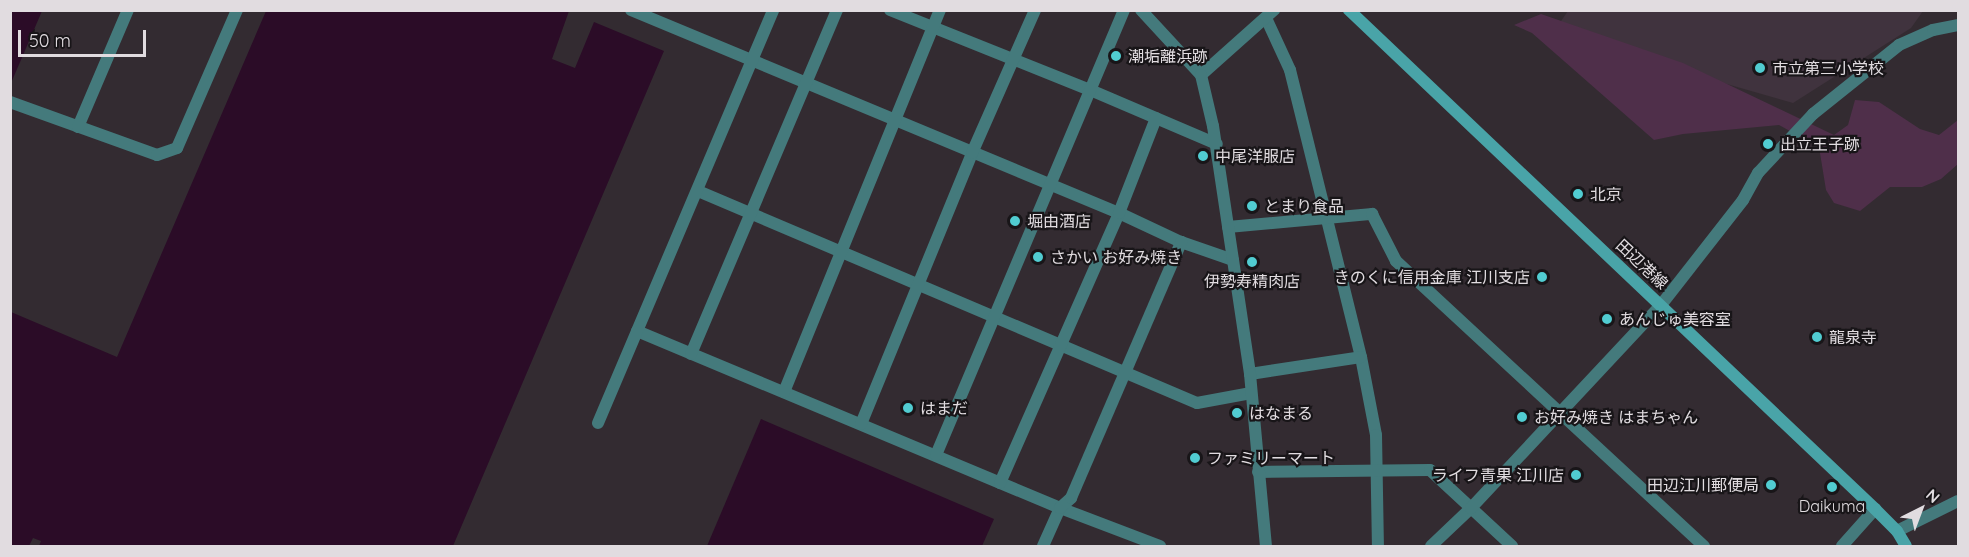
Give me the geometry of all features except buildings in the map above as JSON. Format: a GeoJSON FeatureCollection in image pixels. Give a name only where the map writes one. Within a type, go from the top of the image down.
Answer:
{"type":"FeatureCollection","features":[{"type":"Feature","properties":{"kind":"main road","name":"田辺港線"},"geometry":{"type":"LineString","coordinates":[[1349,10],[1875,509],[1897,531],[1906,546]]}},
{"type":"Feature","properties":{"kind":"street"},"geometry":{"type":"LineString","coordinates":[[78,127],[128,10]]}},
{"type":"Feature","properties":{"kind":"street"},"geometry":{"type":"LineString","coordinates":[[10,102],[157,155],[177,148],[237,10]]}},
{"type":"Feature","properties":{"kind":"street"},"geometry":{"type":"LineString","coordinates":[[632,10],[752,63],[1119,213],[1181,242],[1233,260]]}},
{"type":"Feature","properties":{"kind":"street"},"geometry":{"type":"LineString","coordinates":[[597,423],[698,191],[773,10]]}},
{"type":"Feature","properties":{"kind":"street"},"geometry":{"type":"LineString","coordinates":[[691,354],[837,10]]}},
{"type":"Feature","properties":{"kind":"street"},"geometry":{"type":"LineString","coordinates":[[890,10],[1088,89],[1217,144]]}},
{"type":"Feature","properties":{"kind":"street"},"geometry":{"type":"LineString","coordinates":[[784,392],[844,252],[940,10]]}},
{"type":"Feature","properties":{"kind":"street"},"geometry":{"type":"LineString","coordinates":[[861,424],[972,153],[1035,10]]}},
{"type":"Feature","properties":{"kind":"street"},"geometry":{"type":"LineString","coordinates":[[936,455],[1088,89],[1124,10]]}},
{"type":"Feature","properties":{"kind":"street"},"geometry":{"type":"LineString","coordinates":[[1141,10],[1201,75],[1217,144],[1250,374],[1266,546]]}},
{"type":"Feature","properties":{"kind":"street"},"geometry":{"type":"LineString","coordinates":[[1201,75],[1270,14],[1290,69],[1360,357],[1376,435],[1378,546]]}},
{"type":"Feature","properties":{"kind":"street"},"geometry":{"type":"LineString","coordinates":[[1431,546],[1471,508],[1661,305],[1743,200],[1758,173],[1813,114],[1899,45],[1934,30],[1959,25]]}},
{"type":"Feature","properties":{"kind":"street"},"geometry":{"type":"LineString","coordinates":[[1000,483],[1059,344],[1119,213],[1156,118]]}},
{"type":"Feature","properties":{"kind":"street"},"geometry":{"type":"LineString","coordinates":[[698,191],[1197,403],[1251,393]]}},
{"type":"Feature","properties":{"kind":"street"},"geometry":{"type":"LineString","coordinates":[[1228,227],[1372,214],[1396,261],[1559,415],[1704,546]]}},
{"type":"Feature","properties":{"kind":"street"},"geometry":{"type":"LineString","coordinates":[[1043,546],[1060,508],[1071,498],[1181,242]]}},
{"type":"Feature","properties":{"kind":"street"},"geometry":{"type":"LineString","coordinates":[[637,331],[936,455],[1133,542],[1160,546]]}},
{"type":"Feature","properties":{"kind":"street"},"geometry":{"type":"LineString","coordinates":[[1250,374],[1360,357]]}},
{"type":"Feature","properties":{"kind":"street"},"geometry":{"type":"LineString","coordinates":[[1258,472],[1430,470],[1512,546]]}},
{"type":"Feature","properties":{"kind":"street"},"geometry":{"type":"LineString","coordinates":[[1897,531],[1959,501]]}},
{"type":"Feature","properties":{"kind":"street"},"geometry":{"type":"LineString","coordinates":[[1842,546],[1875,509]]}},
{"type":"Feature","properties":{"kind":"shaded area"},"geometry":{"type":"Polygon","coordinates":[[[10,11],[42,11],[11,83],[10,11]]]}},
{"type":"Feature","properties":{"kind":"shaded area"},"geometry":{"type":"Polygon","coordinates":[[[266,11],[569,11],[552,59],[575,68],[594,22],[664,51],[453,546],[39,546],[41,541],[33,538],[29,546],[11,546],[11,312],[117,357],[266,11]]]}},
{"type":"Feature","properties":{"kind":"shaded area","name":"市立第三小学校"},"geometry":{"type":"Polygon","coordinates":[[[1568,11],[1923,11],[1911,28],[1793,103],[1552,34],[1568,11]]]}},
{"type":"Feature","properties":{"kind":"shaded area"},"geometry":{"type":"Polygon","coordinates":[[[1541,14],[1683,63],[1834,135],[1848,125],[1855,100],[1879,102],[1920,129],[1939,135],[1958,120],[1958,164],[1941,179],[1922,187],[1890,187],[1860,211],[1834,203],[1826,190],[1819,147],[1779,125],[1683,134],[1654,140],[1532,33],[1514,25],[1541,14]]]}},
{"type":"Feature","properties":{"kind":"shaded area"},"geometry":{"type":"Polygon","coordinates":[[[761,419],[994,519],[982,546],[707,546],[761,419]]]}},
{"type":"Feature","properties":{"kind":"place","name":"潮垢離浜跡"},"geometry":{"type":"Point","coordinates":[1116,56]}},
{"type":"Feature","properties":{"kind":"place","name":"市立第三小学校"},"geometry":{"type":"Point","coordinates":[1760,68]}},
{"type":"Feature","properties":{"kind":"place","name":"出立王子跡"},"geometry":{"type":"Point","coordinates":[1768,144]}},
{"type":"Feature","properties":{"kind":"place","name":"中尾洋服店"},"geometry":{"type":"Point","coordinates":[1203,156]}},
{"type":"Feature","properties":{"kind":"place","name":"北京"},"geometry":{"type":"Point","coordinates":[1578,194]}},
{"type":"Feature","properties":{"kind":"place","name":"とまり食品"},"geometry":{"type":"Point","coordinates":[1252,206]}},
{"type":"Feature","properties":{"kind":"place","name":"堀由酒店"},"geometry":{"type":"Point","coordinates":[1015,221]}},
{"type":"Feature","properties":{"kind":"place","name":"さかい お好み焼き"},"geometry":{"type":"Point","coordinates":[1038,257]}},
{"type":"Feature","properties":{"kind":"place","name":"伊勢寿精肉店"},"geometry":{"type":"Point","coordinates":[1252,262]}},
{"type":"Feature","properties":{"kind":"place","name":"きのくに信用金庫 江川支店"},"geometry":{"type":"Point","coordinates":[1542,277]}},
{"type":"Feature","properties":{"kind":"place","name":"あんじゅ美容室"},"geometry":{"type":"Point","coordinates":[1607,319]}},
{"type":"Feature","properties":{"kind":"place","name":"龍泉寺"},"geometry":{"type":"Point","coordinates":[1817,337]}},
{"type":"Feature","properties":{"kind":"place","name":"はまだ"},"geometry":{"type":"Point","coordinates":[908,408]}},
{"type":"Feature","properties":{"kind":"place","name":"はなまる"},"geometry":{"type":"Point","coordinates":[1237,413]}},
{"type":"Feature","properties":{"kind":"place","name":"お好み焼き はまちゃん"},"geometry":{"type":"Point","coordinates":[1522,417]}},
{"type":"Feature","properties":{"kind":"place","name":"ファミリーマート"},"geometry":{"type":"Point","coordinates":[1195,458]}},
{"type":"Feature","properties":{"kind":"place","name":"ライフ青果 江川店"},"geometry":{"type":"Point","coordinates":[1576,475]}},
{"type":"Feature","properties":{"kind":"place","name":"田辺江川郵便局"},"geometry":{"type":"Point","coordinates":[1771,485]}},
{"type":"Feature","properties":{"kind":"place","name":"Daikuma"},"geometry":{"type":"Point","coordinates":[1832,487]}}]}
